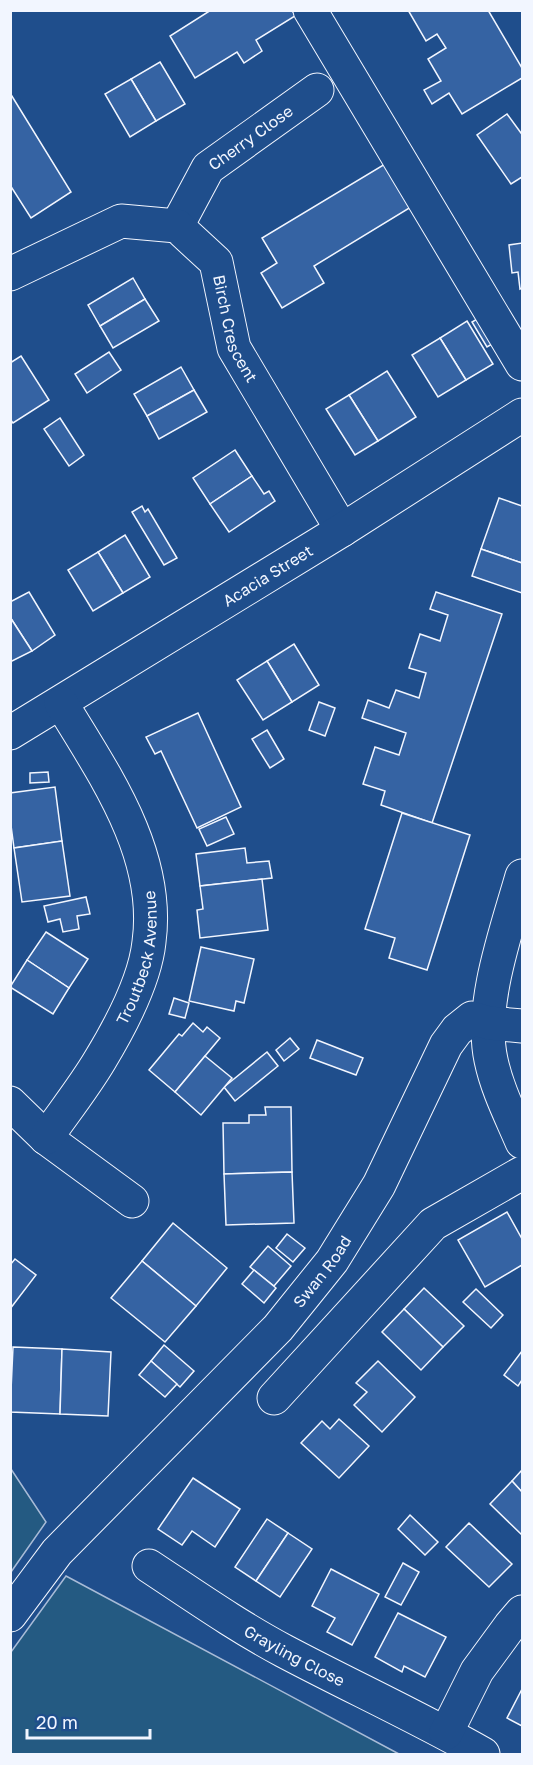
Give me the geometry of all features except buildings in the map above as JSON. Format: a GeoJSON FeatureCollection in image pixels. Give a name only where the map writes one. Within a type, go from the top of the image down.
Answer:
{"type":"FeatureCollection","features":[{"type":"Feature","properties":{"kind":"street"},"geometry":{"type":"LineString","coordinates":[[310,10],[522,364]]}},
{"type":"Feature","properties":{"kind":"street","name":"Cherry Close"},"geometry":{"type":"LineString","coordinates":[[177,226],[208,168],[317,90]]}},
{"type":"Feature","properties":{"kind":"street"},"geometry":{"type":"LineString","coordinates":[[10,274],[121,220],[177,226]]}},
{"type":"Feature","properties":{"kind":"street","name":"Birch Crescent"},"geometry":{"type":"LineString","coordinates":[[177,226],[216,262],[234,348],[342,530]]}},
{"type":"Feature","properties":{"kind":"street","name":"Acacia Street"},"geometry":{"type":"LineString","coordinates":[[10,733],[342,530],[522,416]]}},
{"type":"Feature","properties":{"kind":"street","name":"Troutbeck Avenue"},"geometry":{"type":"LineString","coordinates":[[46,1138],[101,1059],[125,1013],[142,972],[149,943],[151,910],[147,883],[128,821],[106,777],[61,703]]}},
{"type":"Feature","properties":{"kind":"street"},"geometry":{"type":"LineString","coordinates":[[522,876],[501,949],[489,1023],[491,1060],[522,1142]]}},
{"type":"Feature","properties":{"kind":"street","name":"Swan Road"},"geometry":{"type":"LineString","coordinates":[[10,1615],[57,1552],[278,1328],[325,1269],[379,1185],[446,1046],[457,1030],[472,1018],[489,1023]]}},
{"type":"Feature","properties":{"kind":"street"},"geometry":{"type":"LineString","coordinates":[[489,1023],[522,1026]]}},
{"type":"Feature","properties":{"kind":"street"},"geometry":{"type":"LineString","coordinates":[[10,1103],[46,1138],[132,1201]]}},
{"type":"Feature","properties":{"kind":"street"},"geometry":{"type":"LineString","coordinates":[[274,1398],[433,1224],[522,1173]]}},
{"type":"Feature","properties":{"kind":"street","name":"Grayling Close"},"geometry":{"type":"LineString","coordinates":[[149,1566],[283,1650],[446,1733],[483,1755]]}},
{"type":"Feature","properties":{"kind":"street"},"geometry":{"type":"LineString","coordinates":[[446,1733],[477,1671],[522,1612]]}},
{"type":"Feature","properties":{"kind":"shaded area"},"geometry":{"type":"Polygon","coordinates":[[[11,1469],[46,1522],[11,1572],[11,1469]]]}},
{"type":"Feature","properties":{"kind":"shaded area"},"geometry":{"type":"Polygon","coordinates":[[[66,1576],[399,1754],[11,1754],[11,1652],[66,1576]]]}}]}
